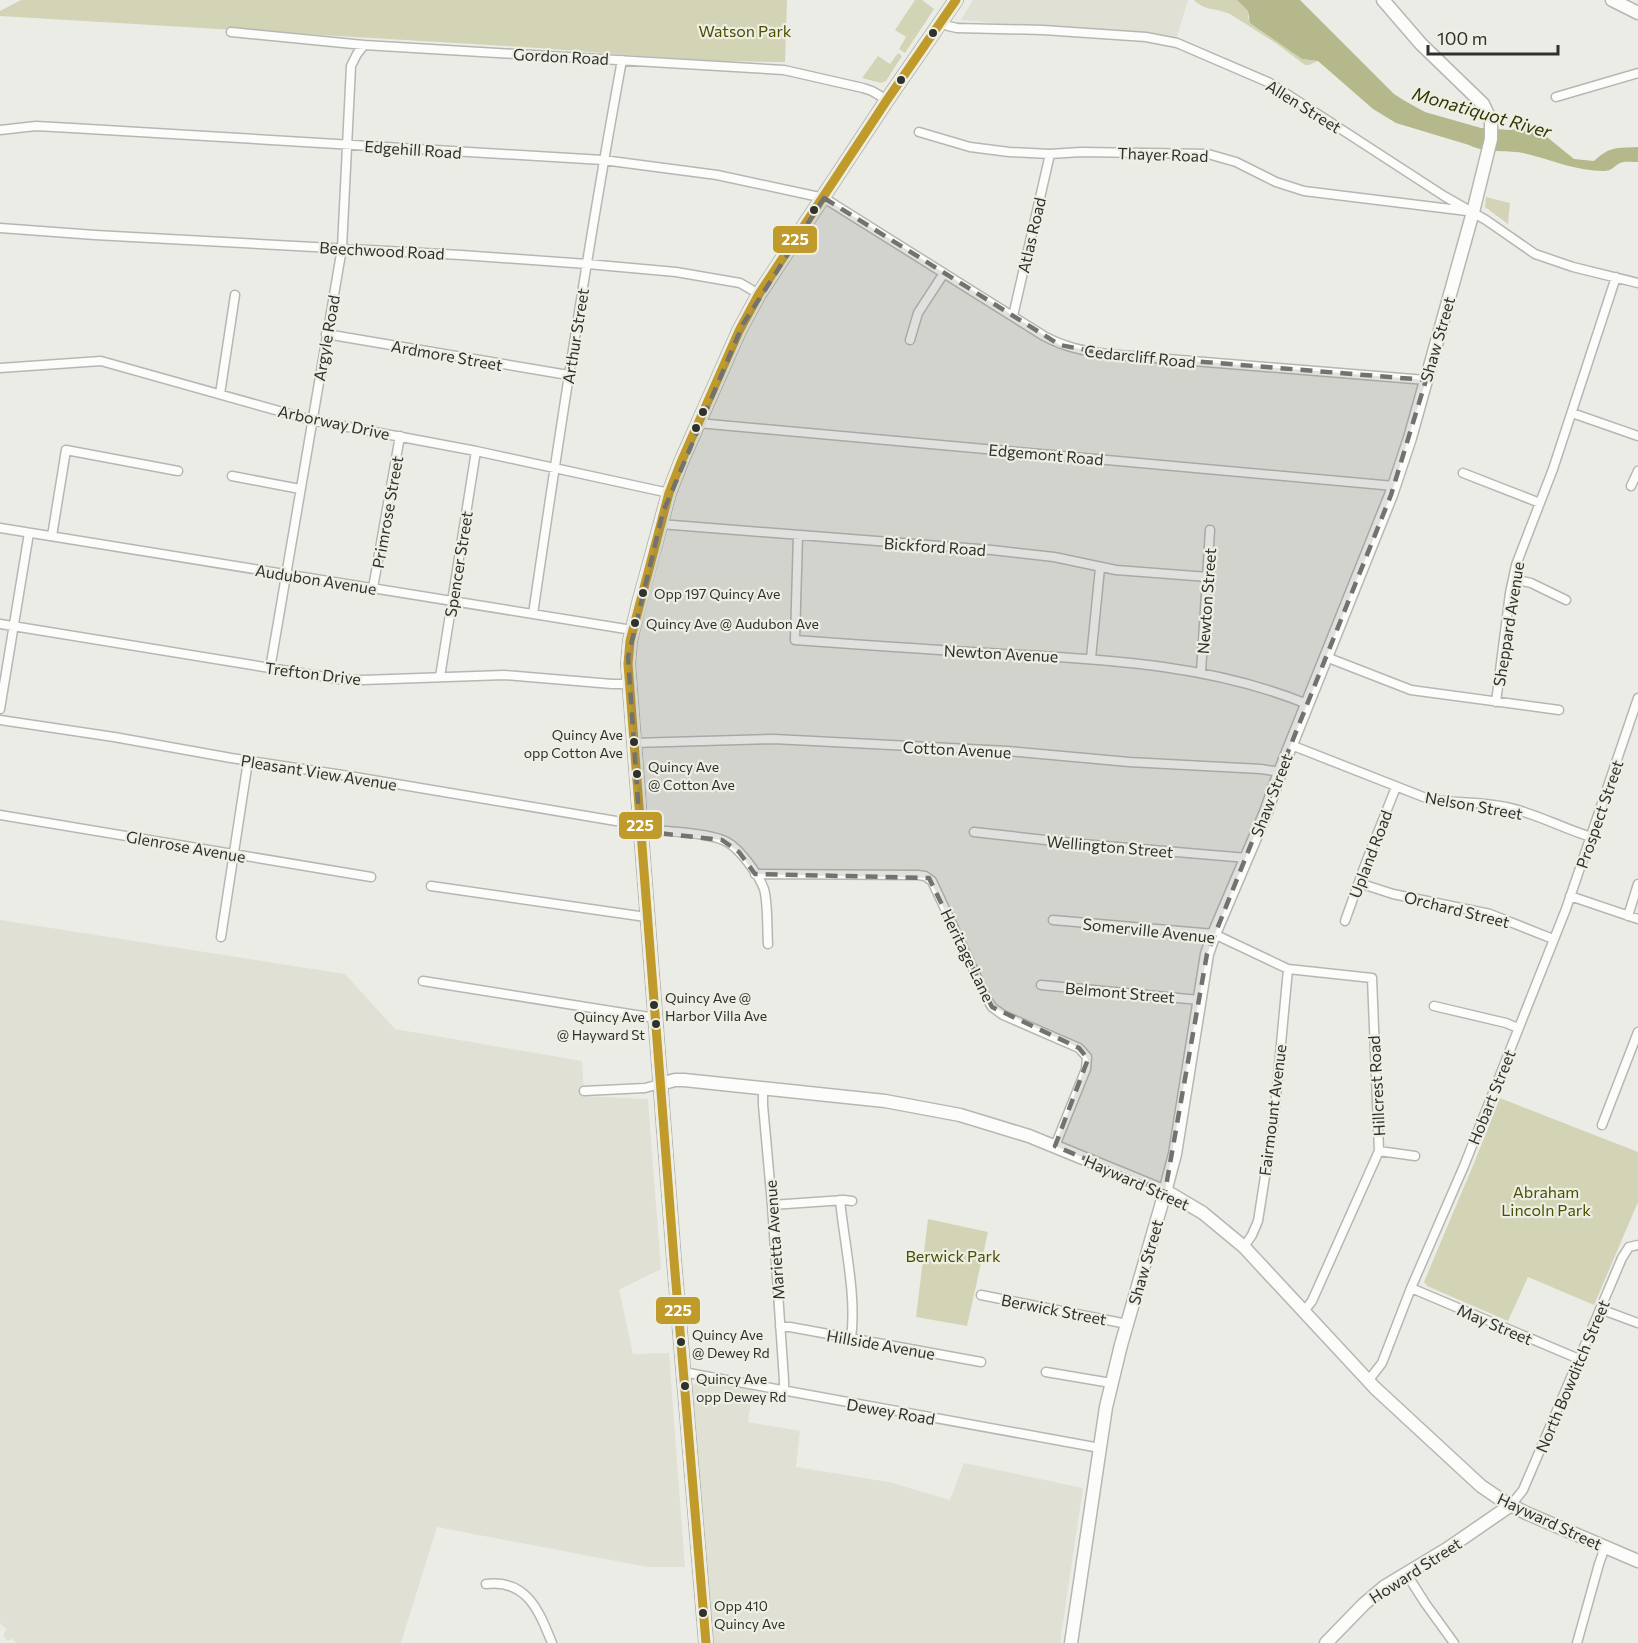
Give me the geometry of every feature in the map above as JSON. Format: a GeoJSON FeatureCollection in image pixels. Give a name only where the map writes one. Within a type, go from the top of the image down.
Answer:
{"type":"FeatureCollection","features":[{"type":"Feature","properties":{"kind":"main road"},"geometry":{"type":"LineString","coordinates":[[706,1643],[628,684],[628,657],[632,630],[669,493],[742,324],[759,294],[887,100],[956,0]]}},
{"type":"Feature","properties":{"kind":"street","name":"Shaw Street"},"geometry":{"type":"LineString","coordinates":[[1071,1643],[1111,1383],[1175,1154],[1207,954],[1394,486],[1408,445],[1473,212],[1492,134],[1491,122],[1479,99],[1420,44],[1383,0]]}},
{"type":"Feature","properties":{"kind":"street"},"geometry":{"type":"LineString","coordinates":[[1612,0],[1638,13]]}},
{"type":"Feature","properties":{"kind":"street","name":"Allen Street"},"geometry":{"type":"LineString","coordinates":[[941,22],[957,28],[1146,37],[1177,43],[1270,83],[1535,254],[1558,263],[1638,283]]}},
{"type":"Feature","properties":{"kind":"street","name":"Gordon Road"},"geometry":{"type":"LineString","coordinates":[[231,32],[364,45],[784,70],[863,88],[887,100]]}},
{"type":"Feature","properties":{"kind":"street","name":"Argyle Road"},"geometry":{"type":"LineString","coordinates":[[270,669],[342,248],[351,66],[364,45]]}},
{"type":"Feature","properties":{"kind":"street","name":"Arthur Street"},"geometry":{"type":"LineString","coordinates":[[533,614],[568,375],[603,160],[622,60]]}},
{"type":"Feature","properties":{"kind":"street"},"geometry":{"type":"LineString","coordinates":[[1556,97],[1638,73]]}},
{"type":"Feature","properties":{"kind":"street","name":"Edgehill Road"},"geometry":{"type":"LineString","coordinates":[[0,130],[36,126],[63,127],[603,160],[717,175],[824,198]]}},
{"type":"Feature","properties":{"kind":"street","name":"Thayer Road"},"geometry":{"type":"LineString","coordinates":[[918,132],[970,147],[1009,152],[1208,154],[1242,164],[1276,182],[1304,191],[1473,212]]}},
{"type":"Feature","properties":{"kind":"street","name":"Atlas Road"},"geometry":{"type":"LineString","coordinates":[[1012,316],[1050,154]]}},
{"type":"Feature","properties":{"kind":"street","name":"Cedarcliff Road"},"geometry":{"type":"LineString","coordinates":[[824,198],[1060,345],[1078,350],[1119,355],[1426,380]]}},
{"type":"Feature","properties":{"kind":"street","name":"Beechwood Road"},"geometry":{"type":"LineString","coordinates":[[0,228],[587,264],[676,272],[740,284],[759,294]]}},
{"type":"Feature","properties":{"kind":"street"},"geometry":{"type":"LineString","coordinates":[[910,340],[918,313],[944,273]]}},
{"type":"Feature","properties":{"kind":"street","name":"Sheppard Avenue"},"geometry":{"type":"LineString","coordinates":[[1326,657],[1411,690],[1496,702],[1513,579],[1519,554],[1553,469],[1616,277]]}},
{"type":"Feature","properties":{"kind":"street"},"geometry":{"type":"LineString","coordinates":[[220,394],[235,295]]}},
{"type":"Feature","properties":{"kind":"street","name":"Ardmore Street"},"geometry":{"type":"LineString","coordinates":[[326,334],[568,375]]}},
{"type":"Feature","properties":{"kind":"street","name":"Arborway Drive"},"geometry":{"type":"LineString","coordinates":[[0,368],[101,361],[312,420],[476,451],[669,493]]}},
{"type":"Feature","properties":{"kind":"street"},"geometry":{"type":"LineString","coordinates":[[1572,412],[1638,436]]}},
{"type":"Feature","properties":{"kind":"street","name":"Edgemont Road"},"geometry":{"type":"LineString","coordinates":[[698,423],[1394,486]]}},
{"type":"Feature","properties":{"kind":"street","name":"Primrose Street"},"geometry":{"type":"LineString","coordinates":[[373,588],[400,436]]}},
{"type":"Feature","properties":{"kind":"street"},"geometry":{"type":"LineString","coordinates":[[52,536],[66,450],[178,471]]}},
{"type":"Feature","properties":{"kind":"street","name":"Spencer Street"},"geometry":{"type":"LineString","coordinates":[[440,677],[476,451]]}},
{"type":"Feature","properties":{"kind":"street"},"geometry":{"type":"LineString","coordinates":[[1631,486],[1638,471]]}},
{"type":"Feature","properties":{"kind":"street"},"geometry":{"type":"LineString","coordinates":[[1463,473],[1540,503]]}},
{"type":"Feature","properties":{"kind":"street"},"geometry":{"type":"LineString","coordinates":[[232,476],[300,489]]}},
{"type":"Feature","properties":{"kind":"street","name":"Bickford Road"},"geometry":{"type":"LineString","coordinates":[[660,524],[992,550],[1054,557],[1100,568],[1208,577]]}},
{"type":"Feature","properties":{"kind":"street","name":"Audubon Avenue"},"geometry":{"type":"LineString","coordinates":[[0,528],[632,630]]}},
{"type":"Feature","properties":{"kind":"street","name":"Newton Street"},"geometry":{"type":"LineString","coordinates":[[1201,672],[1210,530]]}},
{"type":"Feature","properties":{"kind":"street"},"geometry":{"type":"LineString","coordinates":[[0,709],[29,532]]}},
{"type":"Feature","properties":{"kind":"street","name":"Newton Avenue"},"geometry":{"type":"LineString","coordinates":[[798,535],[795,640],[1091,658],[1201,672],[1241,681],[1307,704]]}},
{"type":"Feature","properties":{"kind":"street"},"geometry":{"type":"LineString","coordinates":[[1091,658],[1100,568]]}},
{"type":"Feature","properties":{"kind":"street"},"geometry":{"type":"LineString","coordinates":[[1513,579],[1531,583],[1566,600]]}},
{"type":"Feature","properties":{"kind":"street","name":"Trefton Drive"},"geometry":{"type":"LineString","coordinates":[[0,624],[346,680],[514,676],[628,684]]}},
{"type":"Feature","properties":{"kind":"street","name":"Prospect Street"},"geometry":{"type":"LineString","coordinates":[[1570,896],[1638,698]]}},
{"type":"Feature","properties":{"kind":"street"},"geometry":{"type":"LineString","coordinates":[[1496,702],[1560,710]]}},
{"type":"Feature","properties":{"kind":"street","name":"Pleasant View Avenue"},"geometry":{"type":"LineString","coordinates":[[0,720],[349,776],[726,841],[739,852],[764,890],[768,944]]}},
{"type":"Feature","properties":{"kind":"street","name":"Cotton Avenue"},"geometry":{"type":"LineString","coordinates":[[633,743],[764,738],[836,741],[1008,751],[1280,772]]}},
{"type":"Feature","properties":{"kind":"street","name":"Nelson Street"},"geometry":{"type":"LineString","coordinates":[[1291,745],[1432,799],[1511,808],[1590,837]]}},
{"type":"Feature","properties":{"kind":"street"},"geometry":{"type":"LineString","coordinates":[[221,937],[248,761]]}},
{"type":"Feature","properties":{"kind":"street","name":"Upland Road"},"geometry":{"type":"LineString","coordinates":[[1345,921],[1396,786]]}},
{"type":"Feature","properties":{"kind":"street","name":"Glenrose Avenue"},"geometry":{"type":"LineString","coordinates":[[0,815],[371,877]]}},
{"type":"Feature","properties":{"kind":"street","name":"Wellington Street"},"geometry":{"type":"LineString","coordinates":[[974,832],[1246,858]]}},
{"type":"Feature","properties":{"kind":"street","name":"Heritage Lane"},"geometry":{"type":"LineString","coordinates":[[755,874],[918,875],[926,876],[932,881],[992,1007],[1003,1015],[1079,1048],[1087,1057],[1088,1064],[1055,1146]]}},
{"type":"Feature","properties":{"kind":"street","name":"Orchard Street"},"geometry":{"type":"LineString","coordinates":[[1359,883],[1393,894],[1490,914],[1553,939]]}},
{"type":"Feature","properties":{"kind":"street"},"geometry":{"type":"LineString","coordinates":[[1628,916],[1638,884]]}},
{"type":"Feature","properties":{"kind":"street"},"geometry":{"type":"LineString","coordinates":[[431,886],[646,917]]}},
{"type":"Feature","properties":{"kind":"street"},"geometry":{"type":"LineString","coordinates":[[1570,896],[1638,919]]}},
{"type":"Feature","properties":{"kind":"street","name":"Hobart Street"},"geometry":{"type":"LineString","coordinates":[[1368,1381],[1382,1363],[1411,1288],[1464,1166],[1570,896]]}},
{"type":"Feature","properties":{"kind":"street","name":"Somerville Avenue"},"geometry":{"type":"LineString","coordinates":[[1053,920],[1214,934],[1288,969],[1310,971]]}},
{"type":"Feature","properties":{"kind":"street","name":"Fairmount Avenue"},"geometry":{"type":"LineString","coordinates":[[1244,1247],[1252,1236],[1258,1221],[1274,1119],[1288,969]]}},
{"type":"Feature","properties":{"kind":"street","name":"Hillcrest Road"},"geometry":{"type":"LineString","coordinates":[[1304,1311],[1312,1301],[1379,1151],[1372,978],[1310,971]]}},
{"type":"Feature","properties":{"kind":"street"},"geometry":{"type":"LineString","coordinates":[[423,981],[655,1018]]}},
{"type":"Feature","properties":{"kind":"street","name":"Belmont Street"},"geometry":{"type":"LineString","coordinates":[[1041,985],[1199,1000]]}},
{"type":"Feature","properties":{"kind":"street"},"geometry":{"type":"LineString","coordinates":[[1434,1006],[1518,1028]]}},
{"type":"Feature","properties":{"kind":"street"},"geometry":{"type":"LineString","coordinates":[[1602,1125],[1638,1032]]}},
{"type":"Feature","properties":{"kind":"street","name":"Hayward Street"},"geometry":{"type":"LineString","coordinates":[[660,1084],[684,1080],[918,1106],[989,1122],[1055,1146],[1166,1192],[1203,1213],[1244,1247],[1368,1381],[1488,1491],[1546,1522],[1638,1561]]}},
{"type":"Feature","properties":{"kind":"street"},"geometry":{"type":"LineString","coordinates":[[584,1091],[645,1088],[660,1084]]}},
{"type":"Feature","properties":{"kind":"street","name":"Marietta Avenue"},"geometry":{"type":"LineString","coordinates":[[763,1088],[784,1391]]}},
{"type":"Feature","properties":{"kind":"street"},"geometry":{"type":"LineString","coordinates":[[1379,1151],[1415,1156]]}},
{"type":"Feature","properties":{"kind":"street"},"geometry":{"type":"LineString","coordinates":[[840,1200],[852,1303],[851,1338]]}},
{"type":"Feature","properties":{"kind":"street"},"geometry":{"type":"LineString","coordinates":[[772,1205],[852,1201]]}},
{"type":"Feature","properties":{"kind":"street","name":"North Bowditch Street"},"geometry":{"type":"LineString","coordinates":[[1511,1505],[1523,1490],[1622,1258],[1627,1249],[1635,1245]]}},
{"type":"Feature","properties":{"kind":"street","name":"May Street"},"geometry":{"type":"LineString","coordinates":[[1411,1288],[1579,1359]]}},
{"type":"Feature","properties":{"kind":"street","name":"Berwick Street"},"geometry":{"type":"LineString","coordinates":[[981,1295],[1127,1324]]}},
{"type":"Feature","properties":{"kind":"street"},"geometry":{"type":"LineString","coordinates":[[1600,1309],[1638,1323]]}},
{"type":"Feature","properties":{"kind":"street","name":"Hillside Avenue"},"geometry":{"type":"LineString","coordinates":[[780,1327],[981,1362]]}},
{"type":"Feature","properties":{"kind":"street","name":"Dewey Road"},"geometry":{"type":"LineString","coordinates":[[683,1372],[1100,1448]]}},
{"type":"Feature","properties":{"kind":"street"},"geometry":{"type":"LineString","coordinates":[[1046,1372],[1111,1383]]}},
{"type":"Feature","properties":{"kind":"street","name":"Howard Street"},"geometry":{"type":"LineString","coordinates":[[1326,1643],[1370,1598],[1391,1582],[1448,1550],[1511,1505]]}},
{"type":"Feature","properties":{"kind":"street"},"geometry":{"type":"LineString","coordinates":[[1577,1643],[1605,1547]]}},
{"type":"Feature","properties":{"kind":"street"},"geometry":{"type":"LineString","coordinates":[[1406,1573],[1454,1643]]}},
{"type":"Feature","properties":{"kind":"street"},"geometry":{"type":"LineString","coordinates":[[486,1584],[510,1585],[526,1595],[535,1606],[552,1643]]}},
{"type":"Feature","properties":{"kind":"highlighted area"},"geometry":{"type":"Polygon","coordinates":[[[824,198],[1060,345],[1107,354],[1426,380],[1391,495],[1207,954],[1165,1192],[1055,1146],[1088,1059],[1079,1048],[992,1007],[929,878],[755,874],[739,852],[722,840],[640,831],[628,657],[663,512],[743,324],[824,198]]]}},
{"type":"Feature","properties":{"kind":"shaded area"},"geometry":{"type":"Polygon","coordinates":[[[973,0],[1188,0],[1176,40],[961,20],[973,0]]]}},
{"type":"Feature","properties":{"kind":"shaded area"},"geometry":{"type":"Polygon","coordinates":[[[1237,0],[1300,0],[1394,94],[1425,112],[1481,128],[1510,130],[1524,128],[1547,137],[1574,159],[1594,161],[1609,150],[1638,147],[1638,162],[1622,162],[1607,171],[1583,169],[1523,153],[1483,150],[1396,123],[1373,109],[1318,61],[1302,59],[1250,23],[1248,11],[1237,0]]]}},
{"type":"Feature","properties":{"kind":"shaded area"},"geometry":{"type":"Polygon","coordinates":[[[0,920],[345,974],[395,1029],[582,1061],[584,1096],[648,1099],[661,1269],[619,1290],[633,1354],[669,1353],[685,1567],[647,1567],[437,1527],[401,1643],[16,1643],[13,1639],[7,1641],[3,1634],[7,1630],[0,1623],[0,920]]]}},
{"type":"Feature","properties":{"kind":"shaded area"},"geometry":{"type":"Polygon","coordinates":[[[696,1382],[753,1390],[748,1422],[800,1431],[796,1467],[889,1482],[950,1500],[964,1463],[1083,1488],[1060,1643],[713,1643],[691,1388],[696,1382]]]}},
{"type":"Feature","properties":{"kind":"green space","name":"Watson Park"},"geometry":{"type":"Polygon","coordinates":[[[21,0],[787,0],[785,62],[719,61],[0,16],[0,11],[21,0]]]}},
{"type":"Feature","properties":{"kind":"green space"},"geometry":{"type":"Polygon","coordinates":[[[915,0],[922,0],[934,9],[905,53],[899,49],[906,37],[895,30],[915,0]]]}},
{"type":"Feature","properties":{"kind":"green space"},"geometry":{"type":"Polygon","coordinates":[[[1194,0],[1237,0],[1248,11],[1248,18],[1302,59],[1318,61],[1305,65],[1230,14],[1206,8],[1194,0]]]}},
{"type":"Feature","properties":{"kind":"green space"},"geometry":{"type":"Polygon","coordinates":[[[898,53],[902,56],[886,81],[881,83],[862,78],[878,56],[890,64],[898,53]]]}},
{"type":"Feature","properties":{"kind":"green space"},"geometry":{"type":"Polygon","coordinates":[[[1486,197],[1510,203],[1508,224],[1485,207],[1486,197]]]}},
{"type":"Feature","properties":{"kind":"green space","name":"Abraham Lincoln Park"},"geometry":{"type":"Polygon","coordinates":[[[1500,1098],[1638,1152],[1638,1202],[1594,1305],[1528,1277],[1508,1321],[1427,1286],[1424,1282],[1500,1098]]]}},
{"type":"Feature","properties":{"kind":"green space","name":"Berwick Park"},"geometry":{"type":"Polygon","coordinates":[[[928,1219],[988,1232],[967,1326],[916,1317],[928,1219]]]}},
{"type":"Feature","properties":{"kind":"transit line","name":"225"},"geometry":{"type":"LineString","coordinates":[[706,1643],[628,664],[630,641],[669,493],[739,331],[759,294],[956,0]]}},
{"type":"Feature","properties":{"kind":"place","name":"Opp 197 Quincy Ave"},"geometry":{"type":"Point","coordinates":[643,593]}},
{"type":"Feature","properties":{"kind":"place","name":"Quincy Ave @ Audubon Ave"},"geometry":{"type":"Point","coordinates":[635,623]}},
{"type":"Feature","properties":{"kind":"place","name":"Quincy Ave opp Cotton Ave"},"geometry":{"type":"Point","coordinates":[634,742]}},
{"type":"Feature","properties":{"kind":"place","name":"Quincy Ave @ Cotton Ave"},"geometry":{"type":"Point","coordinates":[637,774]}},
{"type":"Feature","properties":{"kind":"place","name":"Quincy Ave @ Harbor Villa Ave"},"geometry":{"type":"Point","coordinates":[654,1005]}},
{"type":"Feature","properties":{"kind":"place","name":"Quincy Ave @ Hayward St"},"geometry":{"type":"Point","coordinates":[656,1024]}},
{"type":"Feature","properties":{"kind":"place","name":"Quincy Ave @ Dewey Rd"},"geometry":{"type":"Point","coordinates":[681,1342]}},
{"type":"Feature","properties":{"kind":"place","name":"Quincy Ave opp Dewey Rd"},"geometry":{"type":"Point","coordinates":[685,1386]}},
{"type":"Feature","properties":{"kind":"place","name":"Opp 410 Quincy Ave"},"geometry":{"type":"Point","coordinates":[703,1613]}},
{"type":"Feature","properties":{"kind":"water label","name":"Monatiquot River"},"geometry":{"type":"Point","coordinates":[1482,112]}}]}
